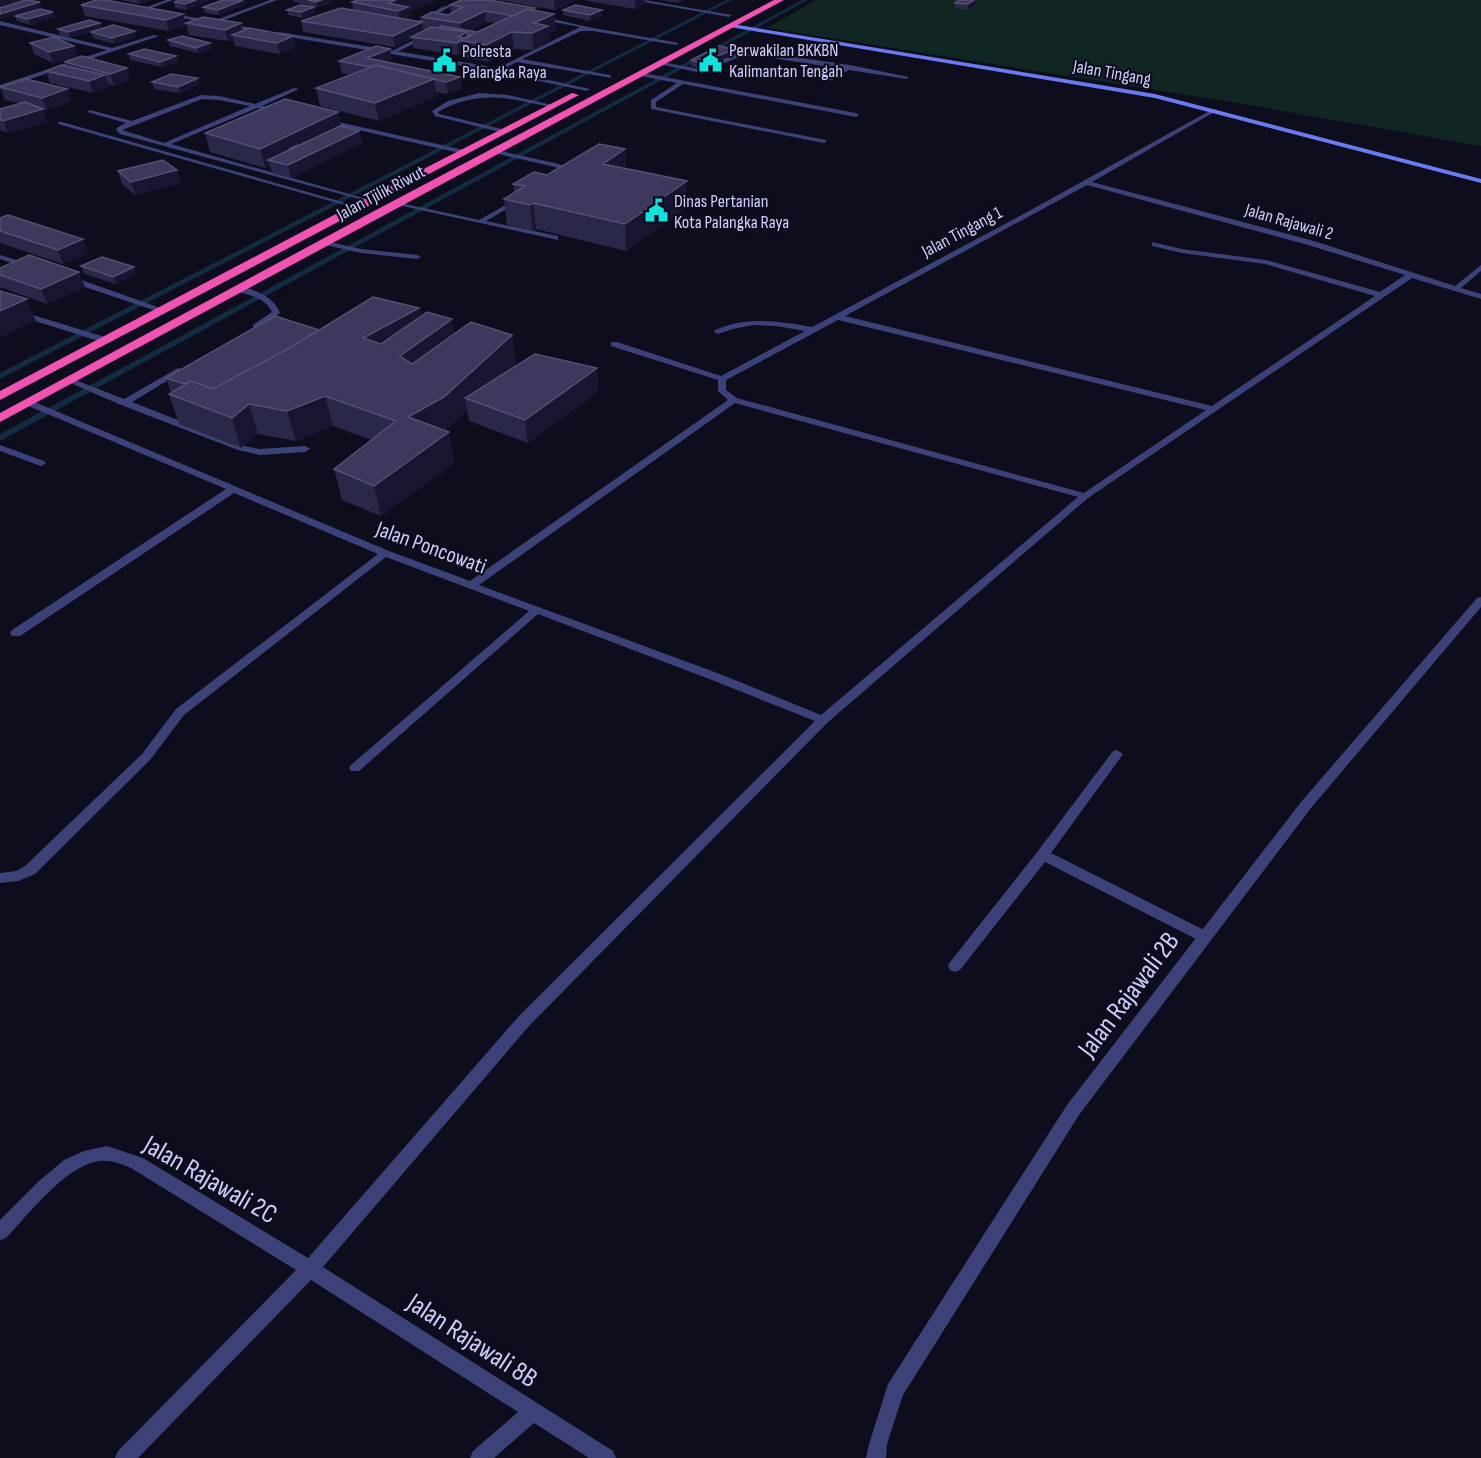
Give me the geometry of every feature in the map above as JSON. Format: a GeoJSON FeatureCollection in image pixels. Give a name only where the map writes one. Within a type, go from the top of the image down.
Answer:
{"type":"FeatureCollection","features":[{"type":"Feature","properties":{"kind":"highway","name":"Jalan Tjilik Riwut"},"geometry":{"type":"LineString","coordinates":[[0,418],[324,242],[610,90],[643,75],[780,0]]}},
{"type":"Feature","properties":{"kind":"highway","name":"Jalan Tjilik Riwut"},"geometry":{"type":"LineString","coordinates":[[1,394],[754,1]]}},
{"type":"Feature","properties":{"kind":"highway"},"geometry":{"type":"LineString","coordinates":[[590,88],[610,90]]}},
{"type":"Feature","properties":{"kind":"main road","name":"Jalan Tingang"},"geometry":{"type":"LineString","coordinates":[[732,26],[1132,92],[1215,110],[1481,180]]}},
{"type":"Feature","properties":{"kind":"street"},"geometry":{"type":"LineString","coordinates":[[153,12],[142,10],[171,0]]}},
{"type":"Feature","properties":{"kind":"street"},"geometry":{"type":"LineString","coordinates":[[214,23],[275,0]]}},
{"type":"Feature","properties":{"kind":"street"},"geometry":{"type":"LineString","coordinates":[[635,0],[729,15]]}},
{"type":"Feature","properties":{"kind":"street"},"geometry":{"type":"LineString","coordinates":[[736,0],[754,1]]}},
{"type":"Feature","properties":{"kind":"street"},"geometry":{"type":"LineString","coordinates":[[420,23],[448,5],[461,2],[472,5]]}},
{"type":"Feature","properties":{"kind":"street"},"geometry":{"type":"LineString","coordinates":[[163,14],[498,70],[590,88]]}},
{"type":"Feature","properties":{"kind":"street"},"geometry":{"type":"LineString","coordinates":[[527,16],[676,43]]}},
{"type":"Feature","properties":{"kind":"street"},"geometry":{"type":"LineString","coordinates":[[0,24],[113,50]]}},
{"type":"Feature","properties":{"kind":"street"},"geometry":{"type":"LineString","coordinates":[[498,70],[580,29],[593,29]]}},
{"type":"Feature","properties":{"kind":"street"},"geometry":{"type":"LineString","coordinates":[[391,53],[429,34],[419,30]]}},
{"type":"Feature","properties":{"kind":"street"},"geometry":{"type":"LineString","coordinates":[[288,36],[298,32]]}},
{"type":"Feature","properties":{"kind":"street"},"geometry":{"type":"LineString","coordinates":[[0,87],[156,36]]}},
{"type":"Feature","properties":{"kind":"street"},"geometry":{"type":"LineString","coordinates":[[663,64],[701,71],[738,55],[759,54],[906,77]]}},
{"type":"Feature","properties":{"kind":"street"},"geometry":{"type":"LineString","coordinates":[[516,60],[610,77]]}},
{"type":"Feature","properties":{"kind":"street"},"geometry":{"type":"LineString","coordinates":[[830,80],[850,67]]}},
{"type":"Feature","properties":{"kind":"street"},"geometry":{"type":"LineString","coordinates":[[643,75],[856,115]]}},
{"type":"Feature","properties":{"kind":"street"},"geometry":{"type":"LineString","coordinates":[[683,82],[653,101],[653,108],[824,141]]}},
{"type":"Feature","properties":{"kind":"street"},"geometry":{"type":"LineString","coordinates":[[164,145],[296,89]]}},
{"type":"Feature","properties":{"kind":"street"},"geometry":{"type":"LineString","coordinates":[[504,131],[447,118],[435,111],[469,95],[492,94],[554,106]]}},
{"type":"Feature","properties":{"kind":"street"},"geometry":{"type":"LineString","coordinates":[[289,113],[201,97],[119,130],[122,133],[164,145],[368,201]]}},
{"type":"Feature","properties":{"kind":"street","name":"Jalan Tingang 1"},"geometry":{"type":"LineString","coordinates":[[722,379],[1087,183],[1215,110]]}},
{"type":"Feature","properties":{"kind":"street"},"geometry":{"type":"LineString","coordinates":[[90,112],[132,123]]}},
{"type":"Feature","properties":{"kind":"street"},"geometry":{"type":"LineString","coordinates":[[311,118],[464,152]]}},
{"type":"Feature","properties":{"kind":"street"},"geometry":{"type":"LineString","coordinates":[[60,123],[117,137],[357,207]]}},
{"type":"Feature","properties":{"kind":"street"},"geometry":{"type":"LineString","coordinates":[[346,133],[357,128]]}},
{"type":"Feature","properties":{"kind":"street"},"geometry":{"type":"LineString","coordinates":[[496,152],[562,168],[557,177],[547,183]]}},
{"type":"Feature","properties":{"kind":"street"},"geometry":{"type":"LineString","coordinates":[[264,173],[274,168]]}},
{"type":"Feature","properties":{"kind":"street","name":"Jalan Rajawali 2"},"geometry":{"type":"LineString","coordinates":[[1087,183],[1269,231],[1481,297]]}},
{"type":"Feature","properties":{"kind":"street"},"geometry":{"type":"LineString","coordinates":[[480,222],[528,194]]}},
{"type":"Feature","properties":{"kind":"street"},"geometry":{"type":"LineString","coordinates":[[396,204],[555,238]]}},
{"type":"Feature","properties":{"kind":"street"},"geometry":{"type":"LineString","coordinates":[[324,242],[362,251],[417,257]]}},
{"type":"Feature","properties":{"kind":"street"},"geometry":{"type":"LineString","coordinates":[[1155,244],[1184,252],[1257,260],[1381,295]]}},
{"type":"Feature","properties":{"kind":"street"},"geometry":{"type":"LineString","coordinates":[[0,257],[44,271]]}},
{"type":"Feature","properties":{"kind":"street"},"geometry":{"type":"LineString","coordinates":[[1456,289],[1481,267]]}},
{"type":"Feature","properties":{"kind":"street"},"geometry":{"type":"LineString","coordinates":[[125,1458],[310,1269],[524,1021],[823,720],[1084,496],[1411,275]]}},
{"type":"Feature","properties":{"kind":"street"},"geometry":{"type":"LineString","coordinates":[[65,278],[162,310]]}},
{"type":"Feature","properties":{"kind":"street"},"geometry":{"type":"LineString","coordinates":[[239,289],[271,302],[275,307],[276,313],[248,332]]}},
{"type":"Feature","properties":{"kind":"street"},"geometry":{"type":"LineString","coordinates":[[0,307],[105,340]]}},
{"type":"Feature","properties":{"kind":"street"},"geometry":{"type":"LineString","coordinates":[[837,317],[1213,409]]}},
{"type":"Feature","properties":{"kind":"street"},"geometry":{"type":"LineString","coordinates":[[718,332],[733,324],[749,321],[813,330]]}},
{"type":"Feature","properties":{"kind":"street"},"geometry":{"type":"LineString","coordinates":[[614,344],[722,379],[722,391],[734,400],[1084,496]]}},
{"type":"Feature","properties":{"kind":"street"},"geometry":{"type":"LineString","coordinates":[[124,403],[186,367]]}},
{"type":"Feature","properties":{"kind":"street"},"geometry":{"type":"LineString","coordinates":[[70,381],[241,448],[260,452],[305,449]]}},
{"type":"Feature","properties":{"kind":"street"},"geometry":{"type":"LineString","coordinates":[[473,584],[734,400]]}},
{"type":"Feature","properties":{"kind":"street","name":"Jalan Poncowati"},"geometry":{"type":"LineString","coordinates":[[29,403],[385,553],[473,584],[823,720]]}},
{"type":"Feature","properties":{"kind":"street"},"geometry":{"type":"LineString","coordinates":[[0,448],[41,463]]}},
{"type":"Feature","properties":{"kind":"street"},"geometry":{"type":"LineString","coordinates":[[16,633],[233,489]]}},
{"type":"Feature","properties":{"kind":"street"},"geometry":{"type":"LineString","coordinates":[[0,878],[18,876],[30,870],[146,757],[180,712],[385,553]]}},
{"type":"Feature","properties":{"kind":"street","name":"Jalan Rajawali 2B"},"geometry":{"type":"LineString","coordinates":[[876,1458],[878,1444],[895,1391],[1073,1110],[1306,805],[1481,600]]}},
{"type":"Feature","properties":{"kind":"street"},"geometry":{"type":"LineString","coordinates":[[355,768],[538,609]]}},
{"type":"Feature","properties":{"kind":"street"},"geometry":{"type":"LineString","coordinates":[[955,966],[1043,855],[1117,754]]}},
{"type":"Feature","properties":{"kind":"street"},"geometry":{"type":"LineString","coordinates":[[1043,855],[1205,938]]}},
{"type":"Feature","properties":{"kind":"street","name":"Jalan Rajawali 2C"},"geometry":{"type":"LineString","coordinates":[[0,1232],[58,1174],[81,1159],[98,1153],[118,1155],[137,1163],[310,1269]]}},
{"type":"Feature","properties":{"kind":"street","name":"Jalan Rajawali 8B"},"geometry":{"type":"LineString","coordinates":[[310,1269],[606,1458]]}},
{"type":"Feature","properties":{"kind":"street"},"geometry":{"type":"LineString","coordinates":[[480,1458],[532,1412]]}},
{"type":"Feature","properties":{"kind":"green space"},"geometry":{"type":"Polygon","coordinates":[[[816,0],[1481,0],[1481,146],[1243,104],[767,28],[816,0]]]}},
{"type":"Feature","properties":{"kind":"building"},"geometry":{"type":"Polygon","coordinates":[[[26,0],[40,2],[0,14],[0,8],[26,0]]]}},
{"type":"Feature","properties":{"kind":"building"},"geometry":{"type":"Polygon","coordinates":[[[96,0],[183,14],[166,20],[81,5],[96,0]]]}},
{"type":"Feature","properties":{"kind":"building"},"geometry":{"type":"Polygon","coordinates":[[[196,0],[185,4],[174,2],[196,0]]]}},
{"type":"Feature","properties":{"kind":"building"},"geometry":{"type":"Polygon","coordinates":[[[223,0],[243,0],[218,10],[203,7],[223,0]]]}},
{"type":"Feature","properties":{"kind":"building"},"geometry":{"type":"Polygon","coordinates":[[[396,0],[388,3],[408,7],[398,11],[352,2],[396,0]]]}},
{"type":"Feature","properties":{"kind":"building"},"geometry":{"type":"Polygon","coordinates":[[[461,0],[489,0],[535,8],[527,9],[514,16],[485,11],[460,23],[422,17],[432,12],[448,15],[463,7],[450,5],[461,0]]]}},
{"type":"Feature","properties":{"kind":"building"},"geometry":{"type":"Polygon","coordinates":[[[959,0],[974,0],[968,4],[955,3],[959,0]]]}},
{"type":"Feature","properties":{"kind":"building"},"geometry":{"type":"Polygon","coordinates":[[[300,5],[314,7],[301,12],[287,10],[300,5]]]}},
{"type":"Feature","properties":{"kind":"building"},"geometry":{"type":"Polygon","coordinates":[[[575,5],[602,10],[590,15],[563,10],[575,5]]]}},
{"type":"Feature","properties":{"kind":"building"},"geometry":{"type":"Polygon","coordinates":[[[341,8],[422,22],[393,36],[301,21],[341,8]]]}},
{"type":"Feature","properties":{"kind":"building"},"geometry":{"type":"Polygon","coordinates":[[[40,9],[53,12],[28,19],[15,16],[40,9]]]}},
{"type":"Feature","properties":{"kind":"building"},"geometry":{"type":"Polygon","coordinates":[[[527,9],[554,14],[534,23],[548,26],[532,33],[512,32],[486,45],[460,40],[527,9]]]}},
{"type":"Feature","properties":{"kind":"building"},"geometry":{"type":"Polygon","coordinates":[[[203,17],[241,23],[225,30],[186,23],[203,17]]]}},
{"type":"Feature","properties":{"kind":"building"},"geometry":{"type":"Polygon","coordinates":[[[89,20],[100,23],[68,32],[58,29],[89,20]]]}},
{"type":"Feature","properties":{"kind":"building"},"geometry":{"type":"Polygon","coordinates":[[[113,25],[135,31],[112,38],[91,32],[113,25]]]}},
{"type":"Feature","properties":{"kind":"building"},"geometry":{"type":"Polygon","coordinates":[[[441,26],[477,32],[468,37],[467,32],[438,28],[441,26]]]}},
{"type":"Feature","properties":{"kind":"building"},"geometry":{"type":"Polygon","coordinates":[[[431,27],[467,32],[458,37],[465,38],[457,43],[411,37],[431,27]]]}},
{"type":"Feature","properties":{"kind":"building"},"geometry":{"type":"Polygon","coordinates":[[[249,28],[293,36],[277,43],[232,35],[249,28]]]}},
{"type":"Feature","properties":{"kind":"building"},"geometry":{"type":"Polygon","coordinates":[[[182,36],[210,43],[196,48],[168,40],[182,36]]]}},
{"type":"Feature","properties":{"kind":"building"},"geometry":{"type":"Polygon","coordinates":[[[54,37],[74,46],[49,52],[30,43],[54,37]]]}},
{"type":"Feature","properties":{"kind":"building"},"geometry":{"type":"Polygon","coordinates":[[[376,46],[390,49],[367,58],[460,77],[446,82],[376,65],[370,67],[339,61],[376,46]]]}},
{"type":"Feature","properties":{"kind":"building"},"geometry":{"type":"Polygon","coordinates":[[[719,46],[734,49],[702,63],[691,60],[719,46]]]}},
{"type":"Feature","properties":{"kind":"building"},"geometry":{"type":"Polygon","coordinates":[[[144,49],[176,56],[160,62],[129,54],[144,49]]]}},
{"type":"Feature","properties":{"kind":"building"},"geometry":{"type":"Polygon","coordinates":[[[82,56],[127,68],[110,74],[65,62],[82,56]]]}},
{"type":"Feature","properties":{"kind":"building"},"geometry":{"type":"Polygon","coordinates":[[[61,65],[105,75],[89,81],[46,71],[61,65]]]}},
{"type":"Feature","properties":{"kind":"building"},"geometry":{"type":"Polygon","coordinates":[[[376,65],[434,79],[375,103],[316,88],[376,65]]]}},
{"type":"Feature","properties":{"kind":"building"},"geometry":{"type":"Polygon","coordinates":[[[171,74],[198,78],[178,87],[152,82],[171,74]]]}},
{"type":"Feature","properties":{"kind":"building"},"geometry":{"type":"Polygon","coordinates":[[[26,79],[67,89],[42,98],[0,87],[26,79]]]}},
{"type":"Feature","properties":{"kind":"building"},"geometry":{"type":"Polygon","coordinates":[[[285,99],[338,112],[260,149],[205,133],[285,99]]]}},
{"type":"Feature","properties":{"kind":"building"},"geometry":{"type":"Polygon","coordinates":[[[25,102],[43,109],[3,121],[0,119],[0,109],[25,102]]]}},
{"type":"Feature","properties":{"kind":"building"},"geometry":{"type":"Polygon","coordinates":[[[340,126],[359,131],[288,165],[268,160],[340,126]]]}},
{"type":"Feature","properties":{"kind":"building"},"geometry":{"type":"Polygon","coordinates":[[[599,144],[625,149],[603,164],[687,181],[625,224],[533,203],[530,205],[504,199],[525,186],[513,184],[534,172],[547,175],[599,144]]]}},
{"type":"Feature","properties":{"kind":"building"},"geometry":{"type":"Polygon","coordinates":[[[163,160],[177,170],[131,182],[118,171],[163,160]]]}},
{"type":"Feature","properties":{"kind":"building"},"geometry":{"type":"Polygon","coordinates":[[[8,215],[83,239],[58,250],[0,231],[0,218],[8,215]]]}},
{"type":"Feature","properties":{"kind":"building"},"geometry":{"type":"Polygon","coordinates":[[[29,255],[79,272],[41,289],[0,275],[0,268],[29,255]]]}},
{"type":"Feature","properties":{"kind":"building"},"geometry":{"type":"Polygon","coordinates":[[[102,257],[134,267],[113,277],[81,266],[102,257]]]}},
{"type":"Feature","properties":{"kind":"building"},"geometry":{"type":"Polygon","coordinates":[[[0,291],[27,299],[0,311],[0,291]]]}},
{"type":"Feature","properties":{"kind":"building"},"geometry":{"type":"Polygon","coordinates":[[[373,297],[419,308],[363,338],[381,344],[427,312],[452,319],[400,356],[412,364],[471,322],[512,335],[444,397],[408,417],[449,432],[374,486],[334,469],[396,421],[325,396],[287,411],[249,404],[232,418],[169,394],[191,381],[213,389],[293,346],[373,297]]]}},
{"type":"Feature","properties":{"kind":"building"},"geometry":{"type":"Polygon","coordinates":[[[275,316],[319,330],[213,389],[191,381],[185,384],[166,378],[275,316]]]}},
{"type":"Feature","properties":{"kind":"building"},"geometry":{"type":"Polygon","coordinates":[[[535,354],[597,368],[525,420],[465,398],[535,354]]]}},
{"type":"Feature","properties":{"kind":"waterway"},"geometry":{"type":"LineString","coordinates":[[0,376],[730,0]]}},
{"type":"Feature","properties":{"kind":"waterway"},"geometry":{"type":"LineString","coordinates":[[0,438],[806,0]]}},
{"type":"Feature","properties":{"kind":"place","name":"Perwakilan BKKBN Kalimantan Tengah"},"geometry":{"type":"Point","coordinates":[711,60]}},
{"type":"Feature","properties":{"kind":"place","name":"Polresta Palangka Raya"},"geometry":{"type":"Point","coordinates":[444,61]}},
{"type":"Feature","properties":{"kind":"place","name":"Dinas Pertanian Kota Palangka Raya"},"geometry":{"type":"Point","coordinates":[656,211]}}]}
